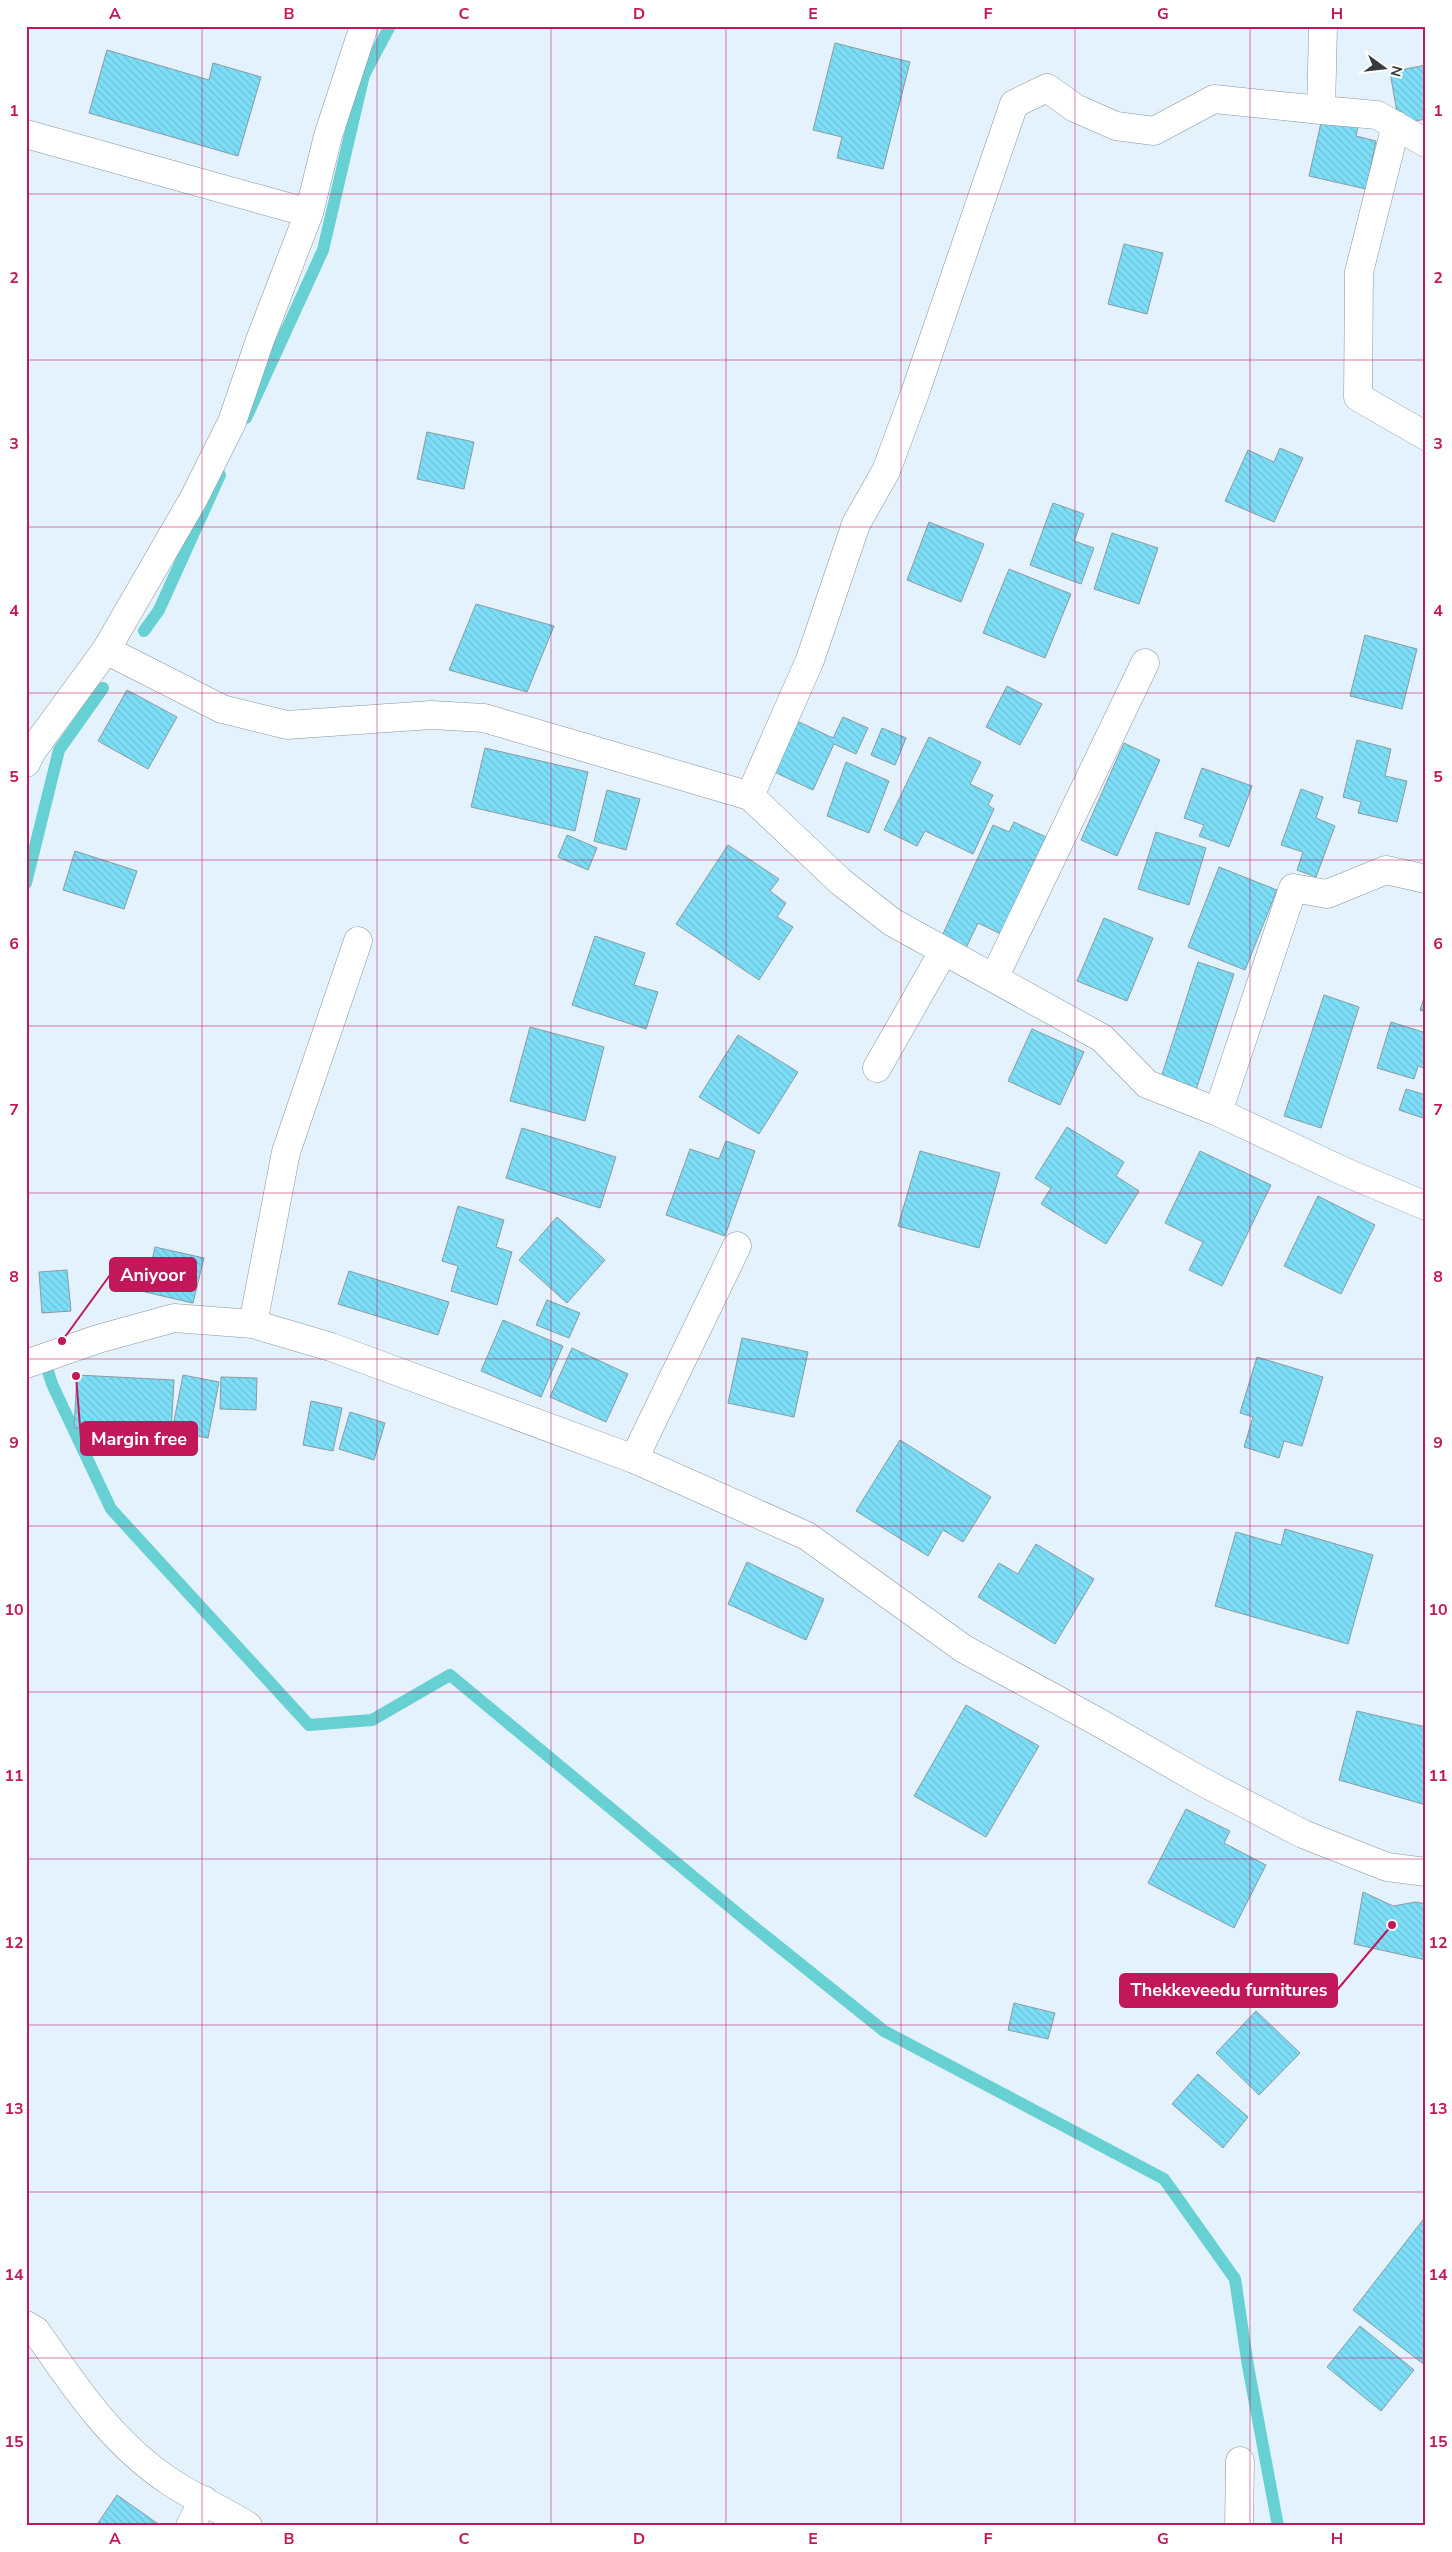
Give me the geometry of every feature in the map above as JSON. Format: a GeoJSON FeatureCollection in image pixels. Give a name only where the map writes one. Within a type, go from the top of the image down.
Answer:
{"type":"FeatureCollection","features":[{"type":"Feature","properties":{"kind":"street"},"geometry":{"type":"LineString","coordinates":[[26,763],[32,751],[106,650],[194,498],[232,422],[260,340],[309,213],[328,136],[364,26]]}},
{"type":"Feature","properties":{"kind":"street"},"geometry":{"type":"LineString","coordinates":[[1322,110],[1323,26]]}},
{"type":"Feature","properties":{"kind":"street"},"geometry":{"type":"LineString","coordinates":[[750,796],[810,660],[856,524],[886,471],[915,393],[1014,104],[1047,88],[1075,108],[1116,126],[1154,131],[1214,99],[1377,114],[1426,143]]}},
{"type":"Feature","properties":{"kind":"street"},"geometry":{"type":"LineString","coordinates":[[1396,125],[1359,272],[1358,397],[1426,436]]}},
{"type":"Feature","properties":{"kind":"street"},"geometry":{"type":"LineString","coordinates":[[26,134],[309,213]]}},
{"type":"Feature","properties":{"kind":"street"},"geometry":{"type":"LineString","coordinates":[[106,650],[222,710],[287,725],[431,715],[484,718],[750,796],[848,888],[892,922],[943,952],[1102,1038],[1147,1084],[1218,1112],[1345,1172],[1426,1206]]}},
{"type":"Feature","properties":{"kind":"street"},"geometry":{"type":"LineString","coordinates":[[994,978],[1145,663]]}},
{"type":"Feature","properties":{"kind":"street"},"geometry":{"type":"LineString","coordinates":[[1218,1112],[1293,888],[1327,894],[1386,870],[1426,879]]}},
{"type":"Feature","properties":{"kind":"street"},"geometry":{"type":"LineString","coordinates":[[253,1324],[286,1152],[358,941]]}},
{"type":"Feature","properties":{"kind":"street"},"geometry":{"type":"LineString","coordinates":[[877,1068],[943,952]]}},
{"type":"Feature","properties":{"kind":"street"},"geometry":{"type":"LineString","coordinates":[[634,1459],[737,1246]]}},
{"type":"Feature","properties":{"kind":"street"},"geometry":{"type":"LineString","coordinates":[[26,1364],[98,1339],[174,1318],[253,1324],[331,1347],[634,1459],[807,1536],[964,1649],[1260,1812],[1303,1834],[1387,1866],[1426,1872]]}},
{"type":"Feature","properties":{"kind":"street"},"geometry":{"type":"LineString","coordinates":[[26,2325],[36,2330],[77,2389],[114,2436],[168,2481],[248,2526]]}},
{"type":"Feature","properties":{"kind":"street"},"geometry":{"type":"LineString","coordinates":[[1239,2526],[1240,2461]]}},
{"type":"Feature","properties":{"kind":"street"},"geometry":{"type":"LineString","coordinates":[[190,2526],[204,2500]]}},
{"type":"Feature","properties":{"kind":"building"},"geometry":{"type":"Polygon","coordinates":[[[835,43],[910,62],[883,169],[837,158],[842,137],[813,130],[835,43]]]}},
{"type":"Feature","properties":{"kind":"building"},"geometry":{"type":"Polygon","coordinates":[[[107,50],[209,80],[213,63],[261,77],[238,156],[89,113],[107,50]]]}},
{"type":"Feature","properties":{"kind":"building"},"geometry":{"type":"Polygon","coordinates":[[[1426,65],[1426,119],[1399,124],[1390,72],[1426,65]]]}},
{"type":"Feature","properties":{"kind":"building"},"geometry":{"type":"Polygon","coordinates":[[[1323,114],[1359,122],[1356,136],[1376,141],[1366,189],[1309,176],[1323,114]]]}},
{"type":"Feature","properties":{"kind":"building"},"geometry":{"type":"Polygon","coordinates":[[[1124,244],[1163,253],[1147,314],[1108,304],[1124,244]]]}},
{"type":"Feature","properties":{"kind":"building"},"geometry":{"type":"Polygon","coordinates":[[[427,432],[474,442],[464,489],[417,479],[427,432]]]}},
{"type":"Feature","properties":{"kind":"building"},"geometry":{"type":"Polygon","coordinates":[[[1280,448],[1303,458],[1274,522],[1225,501],[1248,450],[1274,462],[1280,448]]]}},
{"type":"Feature","properties":{"kind":"building"},"geometry":{"type":"Polygon","coordinates":[[[1053,503],[1084,514],[1074,541],[1094,548],[1081,584],[1030,565],[1053,503]]]}},
{"type":"Feature","properties":{"kind":"building"},"geometry":{"type":"Polygon","coordinates":[[[929,522],[984,544],[961,602],[907,580],[929,522]]]}},
{"type":"Feature","properties":{"kind":"building"},"geometry":{"type":"Polygon","coordinates":[[[1112,533],[1158,548],[1139,604],[1094,589],[1112,533]]]}},
{"type":"Feature","properties":{"kind":"building"},"geometry":{"type":"Polygon","coordinates":[[[1009,569],[1071,594],[1045,658],[983,633],[1009,569]]]}},
{"type":"Feature","properties":{"kind":"building"},"geometry":{"type":"Polygon","coordinates":[[[476,604],[554,626],[527,692],[449,670],[476,604]]]}},
{"type":"Feature","properties":{"kind":"building"},"geometry":{"type":"Polygon","coordinates":[[[1365,635],[1417,649],[1402,709],[1350,696],[1365,635]]]}},
{"type":"Feature","properties":{"kind":"building"},"geometry":{"type":"Polygon","coordinates":[[[1007,686],[1042,704],[1020,745],[986,727],[1007,686]]]}},
{"type":"Feature","properties":{"kind":"building"},"geometry":{"type":"Polygon","coordinates":[[[127,690],[177,717],[148,769],[98,741],[127,690]]]}},
{"type":"Feature","properties":{"kind":"building"},"geometry":{"type":"Polygon","coordinates":[[[843,717],[868,728],[856,754],[834,744],[813,790],[772,771],[795,720],[833,738],[843,717]]]}},
{"type":"Feature","properties":{"kind":"building"},"geometry":{"type":"Polygon","coordinates":[[[882,728],[906,738],[895,765],[871,755],[882,728]]]}},
{"type":"Feature","properties":{"kind":"building"},"geometry":{"type":"Polygon","coordinates":[[[929,737],[981,762],[970,784],[993,795],[988,805],[994,809],[973,854],[925,831],[917,846],[884,830],[929,737]]]}},
{"type":"Feature","properties":{"kind":"building"},"geometry":{"type":"Polygon","coordinates":[[[1357,740],[1391,749],[1385,776],[1407,781],[1397,822],[1358,813],[1361,802],[1343,797],[1357,740]]]}},
{"type":"Feature","properties":{"kind":"building"},"geometry":{"type":"Polygon","coordinates":[[[1124,743],[1160,760],[1117,856],[1081,840],[1124,743]]]}},
{"type":"Feature","properties":{"kind":"building"},"geometry":{"type":"Polygon","coordinates":[[[485,748],[588,772],[575,831],[471,807],[485,748]]]}},
{"type":"Feature","properties":{"kind":"building"},"geometry":{"type":"Polygon","coordinates":[[[846,762],[889,781],[869,833],[827,816],[846,762]]]}},
{"type":"Feature","properties":{"kind":"building"},"geometry":{"type":"Polygon","coordinates":[[[1202,768],[1252,786],[1229,847],[1199,836],[1204,825],[1184,818],[1202,768]]]}},
{"type":"Feature","properties":{"kind":"building"},"geometry":{"type":"Polygon","coordinates":[[[1301,789],[1323,797],[1316,818],[1335,826],[1316,877],[1297,870],[1303,852],[1281,845],[1301,789]]]}},
{"type":"Feature","properties":{"kind":"building"},"geometry":{"type":"Polygon","coordinates":[[[607,790],[640,799],[626,850],[594,841],[607,790]]]}},
{"type":"Feature","properties":{"kind":"building"},"geometry":{"type":"Polygon","coordinates":[[[1014,822],[1046,837],[1001,934],[978,923],[966,948],[942,936],[993,825],[1009,832],[1014,822]]]}},
{"type":"Feature","properties":{"kind":"building"},"geometry":{"type":"Polygon","coordinates":[[[1156,832],[1206,848],[1189,905],[1138,889],[1156,832]]]}},
{"type":"Feature","properties":{"kind":"building"},"geometry":{"type":"Polygon","coordinates":[[[567,835],[597,848],[588,870],[558,857],[567,835]]]}},
{"type":"Feature","properties":{"kind":"building"},"geometry":{"type":"Polygon","coordinates":[[[728,845],[779,879],[770,891],[786,903],[777,917],[793,927],[759,980],[676,924],[728,845]]]}},
{"type":"Feature","properties":{"kind":"building"},"geometry":{"type":"Polygon","coordinates":[[[75,851],[137,871],[124,909],[63,890],[75,851]]]}},
{"type":"Feature","properties":{"kind":"building"},"geometry":{"type":"Polygon","coordinates":[[[1219,867],[1277,890],[1245,970],[1188,947],[1219,867]]]}},
{"type":"Feature","properties":{"kind":"building"},"geometry":{"type":"Polygon","coordinates":[[[1104,918],[1153,938],[1127,1001],[1077,981],[1104,918]]]}},
{"type":"Feature","properties":{"kind":"building"},"geometry":{"type":"Polygon","coordinates":[[[595,936],[645,953],[634,985],[658,992],[646,1029],[572,1005],[595,936]]]}},
{"type":"Feature","properties":{"kind":"building"},"geometry":{"type":"Polygon","coordinates":[[[1198,962],[1234,974],[1194,1096],[1159,1084],[1198,962]]]}},
{"type":"Feature","properties":{"kind":"building"},"geometry":{"type":"Polygon","coordinates":[[[1426,992],[1426,1012],[1420,1010],[1426,992]]]}},
{"type":"Feature","properties":{"kind":"building"},"geometry":{"type":"Polygon","coordinates":[[[1324,995],[1359,1007],[1321,1128],[1284,1116],[1324,995]]]}},
{"type":"Feature","properties":{"kind":"building"},"geometry":{"type":"Polygon","coordinates":[[[1391,1022],[1426,1033],[1426,1069],[1418,1066],[1414,1079],[1377,1068],[1391,1022]]]}},
{"type":"Feature","properties":{"kind":"building"},"geometry":{"type":"Polygon","coordinates":[[[530,1027],[604,1047],[585,1121],[510,1101],[530,1027]]]}},
{"type":"Feature","properties":{"kind":"building"},"geometry":{"type":"Polygon","coordinates":[[[1032,1029],[1084,1052],[1060,1105],[1008,1081],[1032,1029]]]}},
{"type":"Feature","properties":{"kind":"building"},"geometry":{"type":"Polygon","coordinates":[[[738,1035],[798,1072],[759,1134],[699,1097],[738,1035]]]}},
{"type":"Feature","properties":{"kind":"building"},"geometry":{"type":"Polygon","coordinates":[[[1406,1089],[1426,1095],[1426,1119],[1399,1110],[1406,1089]]]}},
{"type":"Feature","properties":{"kind":"building"},"geometry":{"type":"Polygon","coordinates":[[[1067,1127],[1124,1162],[1116,1176],[1139,1191],[1106,1244],[1041,1204],[1051,1188],[1035,1178],[1067,1127]]]}},
{"type":"Feature","properties":{"kind":"building"},"geometry":{"type":"Polygon","coordinates":[[[522,1128],[616,1157],[600,1208],[506,1178],[522,1128]]]}},
{"type":"Feature","properties":{"kind":"building"},"geometry":{"type":"Polygon","coordinates":[[[726,1141],[755,1151],[725,1236],[666,1215],[690,1149],[719,1159],[726,1141]]]}},
{"type":"Feature","properties":{"kind":"building"},"geometry":{"type":"Polygon","coordinates":[[[920,1151],[1000,1173],[979,1248],[898,1226],[920,1151]]]}},
{"type":"Feature","properties":{"kind":"building"},"geometry":{"type":"Polygon","coordinates":[[[1200,1151],[1271,1185],[1222,1286],[1189,1270],[1203,1242],[1165,1223],[1200,1151]]]}},
{"type":"Feature","properties":{"kind":"building"},"geometry":{"type":"Polygon","coordinates":[[[1318,1196],[1375,1225],[1341,1294],[1284,1266],[1318,1196]]]}},
{"type":"Feature","properties":{"kind":"building"},"geometry":{"type":"Polygon","coordinates":[[[458,1206],[504,1220],[496,1247],[512,1252],[497,1305],[451,1291],[458,1266],[442,1261],[458,1206]]]}},
{"type":"Feature","properties":{"kind":"building"},"geometry":{"type":"Polygon","coordinates":[[[557,1217],[605,1260],[567,1303],[519,1260],[557,1217]]]}},
{"type":"Feature","properties":{"kind":"building"},"geometry":{"type":"Polygon","coordinates":[[[155,1247],[204,1258],[193,1303],[145,1292],[155,1247]]]}},
{"type":"Feature","properties":{"kind":"building"},"geometry":{"type":"Polygon","coordinates":[[[67,1270],[71,1311],[42,1313],[39,1272],[67,1270]]]}},
{"type":"Feature","properties":{"kind":"building"},"geometry":{"type":"Polygon","coordinates":[[[349,1271],[449,1302],[438,1335],[338,1304],[349,1271]]]}},
{"type":"Feature","properties":{"kind":"building"},"geometry":{"type":"Polygon","coordinates":[[[547,1300],[580,1313],[569,1338],[536,1325],[547,1300]]]}},
{"type":"Feature","properties":{"kind":"building"},"geometry":{"type":"Polygon","coordinates":[[[503,1320],[563,1346],[541,1397],[481,1371],[503,1320]]]}},
{"type":"Feature","properties":{"kind":"building"},"geometry":{"type":"Polygon","coordinates":[[[742,1338],[808,1352],[794,1417],[728,1403],[742,1338]]]}},
{"type":"Feature","properties":{"kind":"building"},"geometry":{"type":"Polygon","coordinates":[[[572,1348],[628,1374],[606,1422],[550,1397],[572,1348]]]}},
{"type":"Feature","properties":{"kind":"building"},"geometry":{"type":"Polygon","coordinates":[[[1257,1357],[1323,1377],[1302,1446],[1284,1441],[1279,1458],[1244,1447],[1253,1417],[1240,1413],[1257,1357]]]}},
{"type":"Feature","properties":{"kind":"building"},"geometry":{"type":"Polygon","coordinates":[[[77,1375],[174,1380],[171,1433],[74,1428],[77,1375]]]}},
{"type":"Feature","properties":{"kind":"building"},"geometry":{"type":"Polygon","coordinates":[[[183,1375],[219,1382],[208,1438],[172,1431],[183,1375]]]}},
{"type":"Feature","properties":{"kind":"building"},"geometry":{"type":"Polygon","coordinates":[[[221,1377],[257,1378],[256,1410],[220,1409],[221,1377]]]}},
{"type":"Feature","properties":{"kind":"building"},"geometry":{"type":"Polygon","coordinates":[[[311,1401],[342,1408],[333,1451],[303,1445],[311,1401]]]}},
{"type":"Feature","properties":{"kind":"building"},"geometry":{"type":"Polygon","coordinates":[[[350,1412],[385,1423],[374,1460],[339,1449],[350,1412]]]}},
{"type":"Feature","properties":{"kind":"building"},"geometry":{"type":"Polygon","coordinates":[[[900,1440],[991,1497],[963,1542],[943,1530],[928,1556],[856,1511],[900,1440]]]}},
{"type":"Feature","properties":{"kind":"building"},"geometry":{"type":"Polygon","coordinates":[[[1285,1529],[1373,1555],[1348,1644],[1215,1606],[1236,1532],[1281,1545],[1285,1529]]]}},
{"type":"Feature","properties":{"kind":"building"},"geometry":{"type":"Polygon","coordinates":[[[1036,1544],[1094,1579],[1055,1644],[978,1597],[999,1563],[1018,1574],[1036,1544]]]}},
{"type":"Feature","properties":{"kind":"building"},"geometry":{"type":"Polygon","coordinates":[[[747,1562],[824,1599],[806,1640],[728,1604],[747,1562]]]}},
{"type":"Feature","properties":{"kind":"building"},"geometry":{"type":"Polygon","coordinates":[[[966,1705],[1039,1746],[986,1837],[914,1796],[966,1705]]]}},
{"type":"Feature","properties":{"kind":"building"},"geometry":{"type":"Polygon","coordinates":[[[1357,1711],[1426,1727],[1426,1805],[1339,1780],[1357,1711]]]}},
{"type":"Feature","properties":{"kind":"building"},"geometry":{"type":"Polygon","coordinates":[[[1186,1809],[1230,1831],[1224,1843],[1266,1865],[1234,1928],[1148,1883],[1186,1809]]]}},
{"type":"Feature","properties":{"kind":"building"},"geometry":{"type":"Polygon","coordinates":[[[1363,1892],[1393,1906],[1416,1902],[1426,1904],[1426,1960],[1354,1944],[1363,1892]]]}},
{"type":"Feature","properties":{"kind":"building"},"geometry":{"type":"Polygon","coordinates":[[[1014,2003],[1055,2013],[1048,2039],[1008,2030],[1014,2003]]]}},
{"type":"Feature","properties":{"kind":"building"},"geometry":{"type":"Polygon","coordinates":[[[1256,2011],[1300,2053],[1259,2095],[1216,2053],[1256,2011]]]}},
{"type":"Feature","properties":{"kind":"building"},"geometry":{"type":"Polygon","coordinates":[[[1198,2074],[1248,2117],[1223,2148],[1172,2104],[1198,2074]]]}},
{"type":"Feature","properties":{"kind":"building"},"geometry":{"type":"Polygon","coordinates":[[[1426,2216],[1426,2366],[1353,2310],[1426,2216]]]}},
{"type":"Feature","properties":{"kind":"building"},"geometry":{"type":"Polygon","coordinates":[[[1360,2326],[1414,2370],[1381,2411],[1327,2367],[1360,2326]]]}},
{"type":"Feature","properties":{"kind":"building"},"geometry":{"type":"Polygon","coordinates":[[[117,2495],[161,2526],[96,2526],[117,2495]]]}},
{"type":"Feature","properties":{"kind":"waterway"},"geometry":{"type":"LineString","coordinates":[[246,418],[323,250],[364,75],[390,26]]}},
{"type":"Feature","properties":{"kind":"waterway"},"geometry":{"type":"LineString","coordinates":[[144,631],[159,610],[220,475]]}},
{"type":"Feature","properties":{"kind":"waterway"},"geometry":{"type":"LineString","coordinates":[[26,883],[59,750],[103,688]]}},
{"type":"Feature","properties":{"kind":"waterway"},"geometry":{"type":"LineString","coordinates":[[46,1365],[52,1384],[111,1509],[309,1725],[372,1720],[450,1675],[748,1922],[884,2031],[1164,2179],[1235,2279],[1248,2366],[1278,2526]]}},
{"type":"Feature","properties":{"kind":"place","name":"Aniyoor"},"geometry":{"type":"Point","coordinates":[62,1341]}},
{"type":"Feature","properties":{"kind":"place","name":"Margin free"},"geometry":{"type":"Point","coordinates":[76,1376]}},
{"type":"Feature","properties":{"kind":"place","name":"Thekkeveedu furnitures"},"geometry":{"type":"Point","coordinates":[1392,1925]}}]}
